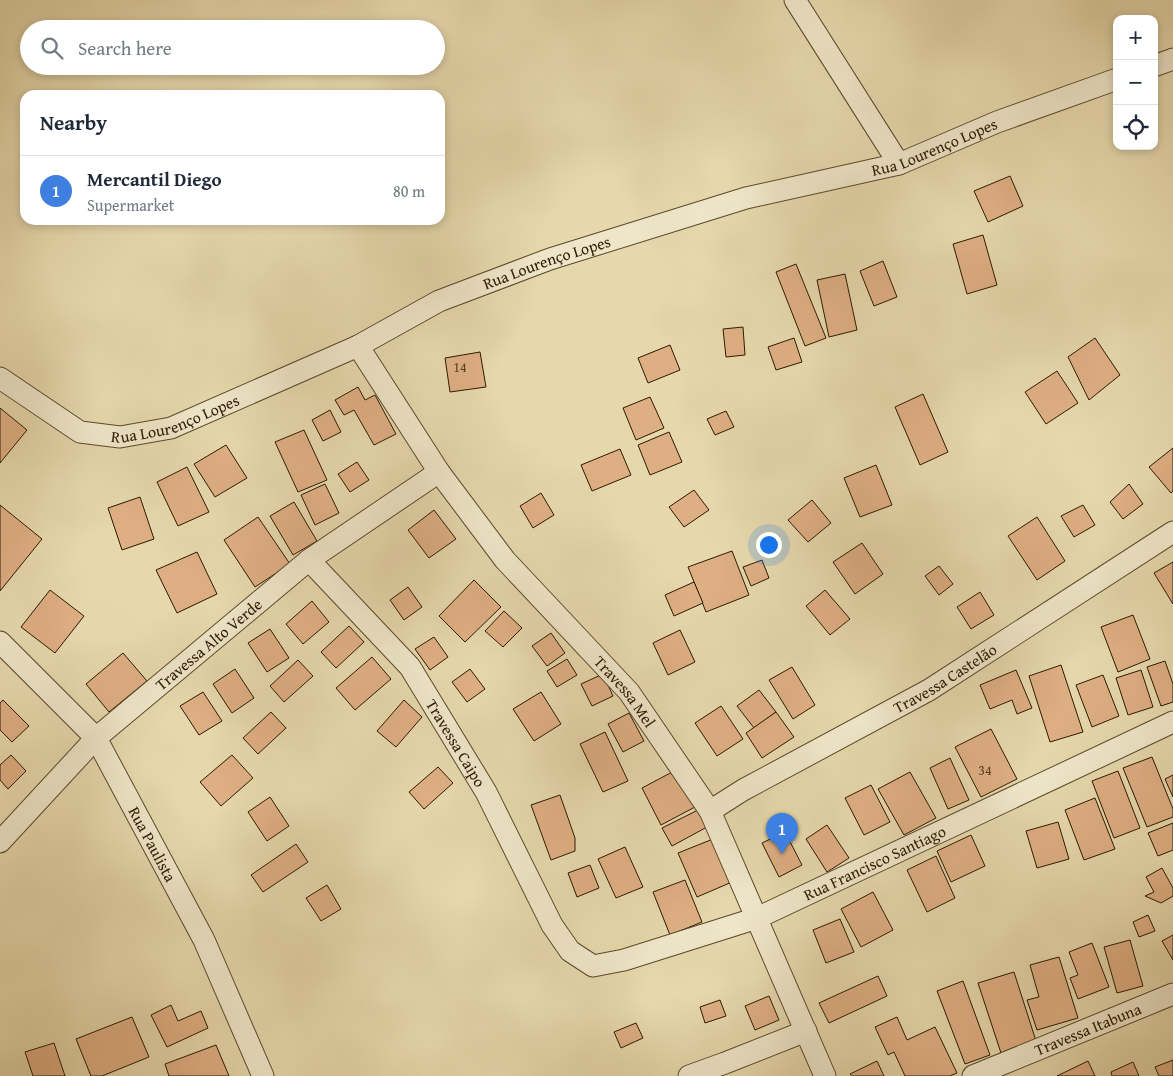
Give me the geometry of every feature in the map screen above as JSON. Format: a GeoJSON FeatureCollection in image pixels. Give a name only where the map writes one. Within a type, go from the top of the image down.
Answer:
{"type":"FeatureCollection","features":[{"type":"Feature","properties":{"kind":"street"},"geometry":{"type":"LineString","coordinates":[[795,0],[899,164]]}},
{"type":"Feature","properties":{"kind":"street"},"geometry":{"type":"LineString","coordinates":[[1158,65],[1173,59]]}},
{"type":"Feature","properties":{"kind":"street","name":"Rua Lourenço Lopes"},"geometry":{"type":"LineString","coordinates":[[0,378],[80,432],[120,437],[171,428],[358,346],[439,301],[550,259],[746,198],[899,164],[997,122],[1113,80]]}},
{"type":"Feature","properties":{"kind":"street","name":"Travessa Mel"},"geometry":{"type":"LineString","coordinates":[[358,346],[438,472],[505,560],[629,692],[710,811],[826,1076]]}},
{"type":"Feature","properties":{"kind":"street","name":"Travessa Alto Verde"},"geometry":{"type":"LineString","coordinates":[[0,842],[96,738],[309,560],[438,472]]}},
{"type":"Feature","properties":{"kind":"street","name":"Travessa Castelão"},"geometry":{"type":"LineString","coordinates":[[710,811],[743,790],[929,690],[1173,532]]}},
{"type":"Feature","properties":{"kind":"street","name":"Travessa Caipo"},"geometry":{"type":"LineString","coordinates":[[309,560],[410,667],[486,792],[552,924],[570,951]]}},
{"type":"Feature","properties":{"kind":"street","name":"Rua Paulista"},"geometry":{"type":"LineString","coordinates":[[0,642],[96,738],[204,940],[263,1076]]}},
{"type":"Feature","properties":{"kind":"street","name":"Rua Francisco Santiago"},"geometry":{"type":"LineString","coordinates":[[570,951],[593,966],[624,960],[757,918],[1173,722]]}},
{"type":"Feature","properties":{"kind":"street","name":"Travessa Itabuna"},"geometry":{"type":"LineString","coordinates":[[974,1076],[1173,994]]}},
{"type":"Feature","properties":{"kind":"street"},"geometry":{"type":"LineString","coordinates":[[689,1076],[806,1031]]}},
{"type":"Feature","properties":{"kind":"building"},"geometry":{"type":"Polygon","coordinates":[[[1010,176],[1023,206],[988,222],[974,191],[1010,176]]]}},
{"type":"Feature","properties":{"kind":"building"},"geometry":{"type":"Polygon","coordinates":[[[983,235],[997,285],[967,294],[953,244],[983,235]]]}},
{"type":"Feature","properties":{"kind":"building"},"geometry":{"type":"Polygon","coordinates":[[[883,261],[897,297],[874,306],[860,271],[883,261]]]}},
{"type":"Feature","properties":{"kind":"building"},"geometry":{"type":"Polygon","coordinates":[[[796,264],[826,338],[805,346],[776,272],[796,264]]]}},
{"type":"Feature","properties":{"kind":"building"},"geometry":{"type":"Polygon","coordinates":[[[845,274],[857,330],[829,337],[817,280],[845,274]]]}},
{"type":"Feature","properties":{"kind":"building"},"geometry":{"type":"Polygon","coordinates":[[[743,327],[745,355],[726,357],[723,329],[743,327]]]}},
{"type":"Feature","properties":{"kind":"building"},"geometry":{"type":"Polygon","coordinates":[[[794,338],[802,362],[776,370],[768,347],[794,338]]]}},
{"type":"Feature","properties":{"kind":"building"},"geometry":{"type":"Polygon","coordinates":[[[1095,338],[1120,375],[1089,400],[1068,357],[1095,338]]]}},
{"type":"Feature","properties":{"kind":"building"},"geometry":{"type":"Polygon","coordinates":[[[670,345],[680,370],[648,383],[638,358],[670,345]]]}},
{"type":"Feature","properties":{"kind":"building"},"geometry":{"type":"Polygon","coordinates":[[[480,352],[486,387],[450,392],[445,358],[480,352]]]}},
{"type":"Feature","properties":{"kind":"building"},"geometry":{"type":"Polygon","coordinates":[[[1057,371],[1078,403],[1046,424],[1025,392],[1057,371]]]}},
{"type":"Feature","properties":{"kind":"building"},"geometry":{"type":"Polygon","coordinates":[[[358,387],[365,400],[375,395],[396,434],[374,445],[354,410],[344,415],[335,400],[358,387]]]}},
{"type":"Feature","properties":{"kind":"building"},"geometry":{"type":"Polygon","coordinates":[[[923,394],[948,452],[920,465],[895,407],[923,394]]]}},
{"type":"Feature","properties":{"kind":"building"},"geometry":{"type":"Polygon","coordinates":[[[650,397],[664,428],[636,440],[623,408],[650,397]]]}},
{"type":"Feature","properties":{"kind":"building"},"geometry":{"type":"Polygon","coordinates":[[[0,408],[27,430],[0,463],[0,408]]]}},
{"type":"Feature","properties":{"kind":"building"},"geometry":{"type":"Polygon","coordinates":[[[330,410],[341,432],[323,441],[312,420],[330,410]]]}},
{"type":"Feature","properties":{"kind":"building"},"geometry":{"type":"Polygon","coordinates":[[[726,411],[734,427],[715,435],[707,419],[726,411]]]}},
{"type":"Feature","properties":{"kind":"building"},"geometry":{"type":"Polygon","coordinates":[[[304,430],[327,480],[298,492],[275,442],[304,430]]]}},
{"type":"Feature","properties":{"kind":"building"},"geometry":{"type":"Polygon","coordinates":[[[669,432],[682,462],[650,475],[638,445],[669,432]]]}},
{"type":"Feature","properties":{"kind":"building"},"geometry":{"type":"Polygon","coordinates":[[[226,445],[247,478],[215,497],[194,464],[226,445]]]}},
{"type":"Feature","properties":{"kind":"building"},"geometry":{"type":"Polygon","coordinates":[[[1173,448],[1173,491],[1171,493],[1149,467],[1173,448]]]}},
{"type":"Feature","properties":{"kind":"building"},"geometry":{"type":"Polygon","coordinates":[[[620,449],[631,475],[592,491],[581,465],[620,449]]]}},
{"type":"Feature","properties":{"kind":"building"},"geometry":{"type":"Polygon","coordinates":[[[357,462],[369,480],[350,492],[338,474],[357,462]]]}},
{"type":"Feature","properties":{"kind":"building"},"geometry":{"type":"Polygon","coordinates":[[[876,465],[892,505],[860,517],[844,478],[876,465]]]}},
{"type":"Feature","properties":{"kind":"building"},"geometry":{"type":"Polygon","coordinates":[[[187,467],[209,512],[178,526],[157,482],[187,467]]]}},
{"type":"Feature","properties":{"kind":"building"},"geometry":{"type":"Polygon","coordinates":[[[325,484],[339,513],[315,525],[301,495],[325,484]]]}},
{"type":"Feature","properties":{"kind":"building"},"geometry":{"type":"Polygon","coordinates":[[[1129,484],[1143,504],[1123,519],[1110,502],[1129,484]]]}},
{"type":"Feature","properties":{"kind":"building"},"geometry":{"type":"Polygon","coordinates":[[[694,490],[709,510],[684,527],[669,507],[694,490]]]}},
{"type":"Feature","properties":{"kind":"building"},"geometry":{"type":"Polygon","coordinates":[[[541,493],[554,515],[533,528],[520,506],[541,493]]]}},
{"type":"Feature","properties":{"kind":"building"},"geometry":{"type":"Polygon","coordinates":[[[140,497],[154,539],[122,550],[108,508],[140,497]]]}},
{"type":"Feature","properties":{"kind":"building"},"geometry":{"type":"Polygon","coordinates":[[[812,500],[831,523],[808,542],[788,520],[812,500]]]}},
{"type":"Feature","properties":{"kind":"building"},"geometry":{"type":"Polygon","coordinates":[[[294,502],[317,541],[293,555],[270,516],[294,502]]]}},
{"type":"Feature","properties":{"kind":"building"},"geometry":{"type":"Polygon","coordinates":[[[0,505],[42,539],[0,591],[0,505]]]}},
{"type":"Feature","properties":{"kind":"building"},"geometry":{"type":"Polygon","coordinates":[[[1083,505],[1095,525],[1074,537],[1061,516],[1083,505]]]}},
{"type":"Feature","properties":{"kind":"building"},"geometry":{"type":"Polygon","coordinates":[[[434,510],[456,539],[429,558],[408,530],[434,510]]]}},
{"type":"Feature","properties":{"kind":"building"},"geometry":{"type":"Polygon","coordinates":[[[258,517],[290,564],[255,587],[224,540],[258,517]]]}},
{"type":"Feature","properties":{"kind":"building"},"geometry":{"type":"Polygon","coordinates":[[[1037,517],[1065,561],[1037,580],[1008,536],[1037,517]]]}},
{"type":"Feature","properties":{"kind":"building"},"geometry":{"type":"Polygon","coordinates":[[[862,543],[883,574],[855,594],[833,562],[862,543]]]}},
{"type":"Feature","properties":{"kind":"building"},"geometry":{"type":"Polygon","coordinates":[[[732,551],[749,595],[706,612],[688,567],[732,551]]]}},
{"type":"Feature","properties":{"kind":"building"},"geometry":{"type":"Polygon","coordinates":[[[197,552],[217,594],[177,613],[156,570],[197,552]]]}},
{"type":"Feature","properties":{"kind":"building"},"geometry":{"type":"Polygon","coordinates":[[[762,560],[769,578],[751,586],[743,567],[762,560]]]}},
{"type":"Feature","properties":{"kind":"building"},"geometry":{"type":"Polygon","coordinates":[[[1173,562],[1173,604],[1154,573],[1173,562]]]}},
{"type":"Feature","properties":{"kind":"building"},"geometry":{"type":"Polygon","coordinates":[[[939,566],[953,584],[939,595],[925,576],[939,566]]]}},
{"type":"Feature","properties":{"kind":"building"},"geometry":{"type":"Polygon","coordinates":[[[474,580],[501,607],[465,642],[439,616],[474,580]]]}},
{"type":"Feature","properties":{"kind":"building"},"geometry":{"type":"Polygon","coordinates":[[[694,582],[703,603],[674,616],[665,595],[694,582]]]}},
{"type":"Feature","properties":{"kind":"building"},"geometry":{"type":"Polygon","coordinates":[[[408,587],[422,607],[404,620],[390,600],[408,587]]]}},
{"type":"Feature","properties":{"kind":"building"},"geometry":{"type":"Polygon","coordinates":[[[50,590],[84,616],[55,653],[21,627],[50,590]]]}},
{"type":"Feature","properties":{"kind":"building"},"geometry":{"type":"Polygon","coordinates":[[[825,590],[850,619],[830,635],[806,606],[825,590]]]}},
{"type":"Feature","properties":{"kind":"building"},"geometry":{"type":"Polygon","coordinates":[[[980,592],[994,615],[971,629],[957,607],[980,592]]]}},
{"type":"Feature","properties":{"kind":"building"},"geometry":{"type":"Polygon","coordinates":[[[312,601],[329,622],[303,644],[286,624],[312,601]]]}},
{"type":"Feature","properties":{"kind":"building"},"geometry":{"type":"Polygon","coordinates":[[[504,611],[522,628],[503,647],[485,631],[504,611]]]}},
{"type":"Feature","properties":{"kind":"building"},"geometry":{"type":"Polygon","coordinates":[[[1133,615],[1150,659],[1118,672],[1101,627],[1133,615]]]}},
{"type":"Feature","properties":{"kind":"building"},"geometry":{"type":"Polygon","coordinates":[[[349,626],[364,642],[336,668],[321,652],[349,626]]]}},
{"type":"Feature","properties":{"kind":"building"},"geometry":{"type":"Polygon","coordinates":[[[270,629],[289,658],[267,672],[248,643],[270,629]]]}},
{"type":"Feature","properties":{"kind":"building"},"geometry":{"type":"Polygon","coordinates":[[[680,630],[695,662],[668,675],[653,643],[680,630]]]}},
{"type":"Feature","properties":{"kind":"building"},"geometry":{"type":"Polygon","coordinates":[[[551,633],[565,653],[547,666],[532,646],[551,633]]]}},
{"type":"Feature","properties":{"kind":"building"},"geometry":{"type":"Polygon","coordinates":[[[434,637],[448,657],[430,670],[415,649],[434,637]]]}},
{"type":"Feature","properties":{"kind":"building"},"geometry":{"type":"Polygon","coordinates":[[[123,653],[147,681],[109,712],[86,684],[123,653]]]}},
{"type":"Feature","properties":{"kind":"building"},"geometry":{"type":"Polygon","coordinates":[[[372,657],[391,679],[355,710],[336,688],[372,657]]]}},
{"type":"Feature","properties":{"kind":"building"},"geometry":{"type":"Polygon","coordinates":[[[567,659],[577,675],[557,687],[547,671],[567,659]]]}},
{"type":"Feature","properties":{"kind":"building"},"geometry":{"type":"Polygon","coordinates":[[[298,660],[313,676],[284,702],[270,686],[298,660]]]}},
{"type":"Feature","properties":{"kind":"building"},"geometry":{"type":"Polygon","coordinates":[[[1165,661],[1173,684],[1173,702],[1161,706],[1147,667],[1165,661]]]}},
{"type":"Feature","properties":{"kind":"building"},"geometry":{"type":"Polygon","coordinates":[[[1061,665],[1083,732],[1050,742],[1029,676],[1061,665]]]}},
{"type":"Feature","properties":{"kind":"building"},"geometry":{"type":"Polygon","coordinates":[[[792,667],[815,705],[793,719],[769,680],[792,667]]]}},
{"type":"Feature","properties":{"kind":"building"},"geometry":{"type":"Polygon","coordinates":[[[235,669],[254,698],[232,713],[213,684],[235,669]]]}},
{"type":"Feature","properties":{"kind":"building"},"geometry":{"type":"Polygon","coordinates":[[[470,669],[485,689],[467,702],[452,682],[470,669]]]}},
{"type":"Feature","properties":{"kind":"building"},"geometry":{"type":"Polygon","coordinates":[[[1016,670],[1032,708],[1017,714],[1012,700],[990,709],[980,685],[1016,670]]]}},
{"type":"Feature","properties":{"kind":"building"},"geometry":{"type":"Polygon","coordinates":[[[1141,670],[1153,707],[1128,715],[1116,678],[1141,670]]]}},
{"type":"Feature","properties":{"kind":"building"},"geometry":{"type":"Polygon","coordinates":[[[603,674],[613,696],[592,706],[581,684],[603,674]]]}},
{"type":"Feature","properties":{"kind":"building"},"geometry":{"type":"Polygon","coordinates":[[[1103,675],[1119,716],[1092,727],[1076,685],[1103,675]]]}},
{"type":"Feature","properties":{"kind":"building"},"geometry":{"type":"Polygon","coordinates":[[[759,690],[776,712],[754,728],[737,706],[759,690]]]}},
{"type":"Feature","properties":{"kind":"building"},"geometry":{"type":"Polygon","coordinates":[[[203,692],[222,721],[199,735],[180,706],[203,692]]]}},
{"type":"Feature","properties":{"kind":"building"},"geometry":{"type":"Polygon","coordinates":[[[541,692],[561,724],[534,741],[513,709],[541,692]]]}},
{"type":"Feature","properties":{"kind":"building"},"geometry":{"type":"Polygon","coordinates":[[[3,700],[29,726],[12,742],[0,730],[0,703],[3,700]]]}},
{"type":"Feature","properties":{"kind":"building"},"geometry":{"type":"Polygon","coordinates":[[[404,700],[422,717],[396,747],[377,731],[404,700]]]}},
{"type":"Feature","properties":{"kind":"building"},"geometry":{"type":"Polygon","coordinates":[[[721,706],[743,739],[717,756],[695,723],[721,706]]]}},
{"type":"Feature","properties":{"kind":"building"},"geometry":{"type":"Polygon","coordinates":[[[271,712],[286,728],[258,754],[243,738],[271,712]]]}},
{"type":"Feature","properties":{"kind":"building"},"geometry":{"type":"Polygon","coordinates":[[[776,712],[794,737],[762,758],[746,733],[776,712]]]}},
{"type":"Feature","properties":{"kind":"building"},"geometry":{"type":"Polygon","coordinates":[[[629,713],[644,741],[623,752],[608,724],[629,713]]]}},
{"type":"Feature","properties":{"kind":"building"},"geometry":{"type":"Polygon","coordinates":[[[991,729],[1017,779],[981,797],[955,747],[991,729]]]}},
{"type":"Feature","properties":{"kind":"building"},"geometry":{"type":"Polygon","coordinates":[[[605,732],[628,781],[603,792],[580,744],[605,732]]]}},
{"type":"Feature","properties":{"kind":"building"},"geometry":{"type":"Polygon","coordinates":[[[11,755],[26,771],[8,789],[0,780],[0,765],[11,755]]]}},
{"type":"Feature","properties":{"kind":"building"},"geometry":{"type":"Polygon","coordinates":[[[232,755],[253,778],[221,806],[200,782],[232,755]]]}},
{"type":"Feature","properties":{"kind":"building"},"geometry":{"type":"Polygon","coordinates":[[[1152,757],[1173,809],[1173,817],[1147,827],[1123,768],[1152,757]]]}},
{"type":"Feature","properties":{"kind":"building"},"geometry":{"type":"Polygon","coordinates":[[[950,758],[969,800],[948,809],[930,768],[950,758]]]}},
{"type":"Feature","properties":{"kind":"building"},"geometry":{"type":"Polygon","coordinates":[[[438,767],[453,783],[424,809],[409,792],[438,767]]]}},
{"type":"Feature","properties":{"kind":"building"},"geometry":{"type":"Polygon","coordinates":[[[676,770],[695,807],[661,825],[642,788],[676,770]]]}},
{"type":"Feature","properties":{"kind":"building"},"geometry":{"type":"Polygon","coordinates":[[[1118,771],[1140,828],[1114,838],[1092,781],[1118,771]]]}},
{"type":"Feature","properties":{"kind":"building"},"geometry":{"type":"Polygon","coordinates":[[[910,772],[936,818],[904,835],[878,789],[910,772]]]}},
{"type":"Feature","properties":{"kind":"building"},"geometry":{"type":"Polygon","coordinates":[[[1173,775],[1173,797],[1165,779],[1173,775]]]}},
{"type":"Feature","properties":{"kind":"building"},"geometry":{"type":"Polygon","coordinates":[[[871,785],[890,822],[864,835],[845,798],[871,785]]]}},
{"type":"Feature","properties":{"kind":"building"},"geometry":{"type":"Polygon","coordinates":[[[560,795],[575,838],[575,851],[551,860],[531,805],[560,795]]]}},
{"type":"Feature","properties":{"kind":"building"},"geometry":{"type":"Polygon","coordinates":[[[270,797],[289,826],[267,841],[248,812],[270,797]]]}},
{"type":"Feature","properties":{"kind":"building"},"geometry":{"type":"Polygon","coordinates":[[[1095,798],[1115,849],[1084,860],[1065,810],[1095,798]]]}},
{"type":"Feature","properties":{"kind":"building"},"geometry":{"type":"Polygon","coordinates":[[[698,810],[707,827],[672,846],[662,828],[698,810]]]}},
{"type":"Feature","properties":{"kind":"building"},"geometry":{"type":"Polygon","coordinates":[[[1058,822],[1069,859],[1037,868],[1026,831],[1058,822]]]}},
{"type":"Feature","properties":{"kind":"building"},"geometry":{"type":"Polygon","coordinates":[[[1173,823],[1173,850],[1158,856],[1148,833],[1173,823]]]}},
{"type":"Feature","properties":{"kind":"building"},"geometry":{"type":"Polygon","coordinates":[[[827,825],[849,858],[827,872],[806,839],[827,825]]]}},
{"type":"Feature","properties":{"kind":"building"},"geometry":{"type":"Polygon","coordinates":[[[785,832],[802,865],[779,877],[762,843],[785,832]]]}},
{"type":"Feature","properties":{"kind":"building"},"geometry":{"type":"Polygon","coordinates":[[[971,835],[985,866],[951,882],[937,851],[971,835]]]}},
{"type":"Feature","properties":{"kind":"building"},"geometry":{"type":"Polygon","coordinates":[[[713,839],[732,882],[697,897],[678,853],[713,839]]]}},
{"type":"Feature","properties":{"kind":"building"},"geometry":{"type":"Polygon","coordinates":[[[296,844],[308,862],[263,892],[251,875],[296,844]]]}},
{"type":"Feature","properties":{"kind":"building"},"geometry":{"type":"Polygon","coordinates":[[[625,847],[643,887],[616,898],[598,859],[625,847]]]}},
{"type":"Feature","properties":{"kind":"building"},"geometry":{"type":"Polygon","coordinates":[[[936,856],[955,898],[927,912],[907,870],[936,856]]]}},
{"type":"Feature","properties":{"kind":"building"},"geometry":{"type":"Polygon","coordinates":[[[590,865],[599,888],[577,897],[568,873],[590,865]]]}},
{"type":"Feature","properties":{"kind":"building"},"geometry":{"type":"Polygon","coordinates":[[[1162,868],[1173,888],[1173,896],[1161,903],[1145,896],[1154,892],[1146,877],[1162,868]]]}},
{"type":"Feature","properties":{"kind":"building"},"geometry":{"type":"Polygon","coordinates":[[[685,880],[702,922],[670,935],[653,892],[685,880]]]}},
{"type":"Feature","properties":{"kind":"building"},"geometry":{"type":"Polygon","coordinates":[[[327,885],[341,909],[321,921],[306,898],[327,885]]]}},
{"type":"Feature","properties":{"kind":"building"},"geometry":{"type":"Polygon","coordinates":[[[873,892],[893,930],[861,947],[841,909],[873,892]]]}},
{"type":"Feature","properties":{"kind":"building"},"geometry":{"type":"Polygon","coordinates":[[[1148,915],[1155,931],[1139,937],[1133,922],[1148,915]]]}},
{"type":"Feature","properties":{"kind":"building"},"geometry":{"type":"Polygon","coordinates":[[[840,919],[854,952],[826,963],[813,930],[840,919]]]}},
{"type":"Feature","properties":{"kind":"building"},"geometry":{"type":"Polygon","coordinates":[[[1173,935],[1173,960],[1162,941],[1173,935]]]}},
{"type":"Feature","properties":{"kind":"building"},"geometry":{"type":"Polygon","coordinates":[[[1130,940],[1143,986],[1117,993],[1104,947],[1130,940]]]}},
{"type":"Feature","properties":{"kind":"building"},"geometry":{"type":"Polygon","coordinates":[[[1092,943],[1109,987],[1078,999],[1070,978],[1078,975],[1069,952],[1092,943]]]}},
{"type":"Feature","properties":{"kind":"building"},"geometry":{"type":"Polygon","coordinates":[[[1059,957],[1078,1018],[1037,1030],[1027,1000],[1039,997],[1030,965],[1059,957]]]}},
{"type":"Feature","properties":{"kind":"building"},"geometry":{"type":"Polygon","coordinates":[[[1014,972],[1036,1041],[1001,1053],[978,983],[1014,972]]]}},
{"type":"Feature","properties":{"kind":"building"},"geometry":{"type":"Polygon","coordinates":[[[878,976],[887,996],[829,1023],[819,1003],[878,976]]]}},
{"type":"Feature","properties":{"kind":"building"},"geometry":{"type":"Polygon","coordinates":[[[963,981],[990,1055],[965,1064],[937,991],[963,981]]]}},
{"type":"Feature","properties":{"kind":"building"},"geometry":{"type":"Polygon","coordinates":[[[769,996],[779,1020],[755,1030],[745,1006],[769,996]]]}},
{"type":"Feature","properties":{"kind":"building"},"geometry":{"type":"Polygon","coordinates":[[[720,1000],[726,1016],[705,1023],[700,1007],[720,1000]]]}},
{"type":"Feature","properties":{"kind":"building"},"geometry":{"type":"Polygon","coordinates":[[[171,1005],[178,1021],[201,1011],[208,1028],[167,1047],[151,1015],[171,1005]]]}},
{"type":"Feature","properties":{"kind":"building"},"geometry":{"type":"Polygon","coordinates":[[[132,1017],[149,1057],[102,1076],[91,1076],[76,1039],[132,1017]]]}},
{"type":"Feature","properties":{"kind":"building"},"geometry":{"type":"Polygon","coordinates":[[[897,1017],[907,1040],[935,1027],[957,1073],[950,1076],[905,1076],[894,1052],[888,1055],[875,1027],[897,1017]]]}},
{"type":"Feature","properties":{"kind":"building"},"geometry":{"type":"Polygon","coordinates":[[[636,1023],[643,1038],[621,1048],[614,1032],[636,1023]]]}},
{"type":"Feature","properties":{"kind":"building"},"geometry":{"type":"Polygon","coordinates":[[[54,1043],[65,1076],[33,1076],[25,1052],[54,1043]]]}},
{"type":"Feature","properties":{"kind":"building"},"geometry":{"type":"Polygon","coordinates":[[[216,1045],[229,1076],[169,1076],[165,1064],[216,1045]]]}},
{"type":"Feature","properties":{"kind":"building"},"geometry":{"type":"Polygon","coordinates":[[[1173,1060],[1173,1076],[1159,1076],[1155,1067],[1173,1060]]]}},
{"type":"Feature","properties":{"kind":"building"},"geometry":{"type":"Polygon","coordinates":[[[877,1061],[884,1076],[852,1076],[850,1074],[877,1061]]]}},
{"type":"Feature","properties":{"kind":"building"},"geometry":{"type":"Polygon","coordinates":[[[1088,1061],[1095,1076],[1057,1076],[1088,1061]]]}},
{"type":"Feature","properties":{"kind":"building"},"geometry":{"type":"Polygon","coordinates":[[[1133,1062],[1139,1076],[1112,1076],[1111,1072],[1133,1062]]]}},
{"type":"Feature","properties":{"kind":"place","name":"Mercantil Diego"},"geometry":{"type":"Point","coordinates":[782,854]}}]}
